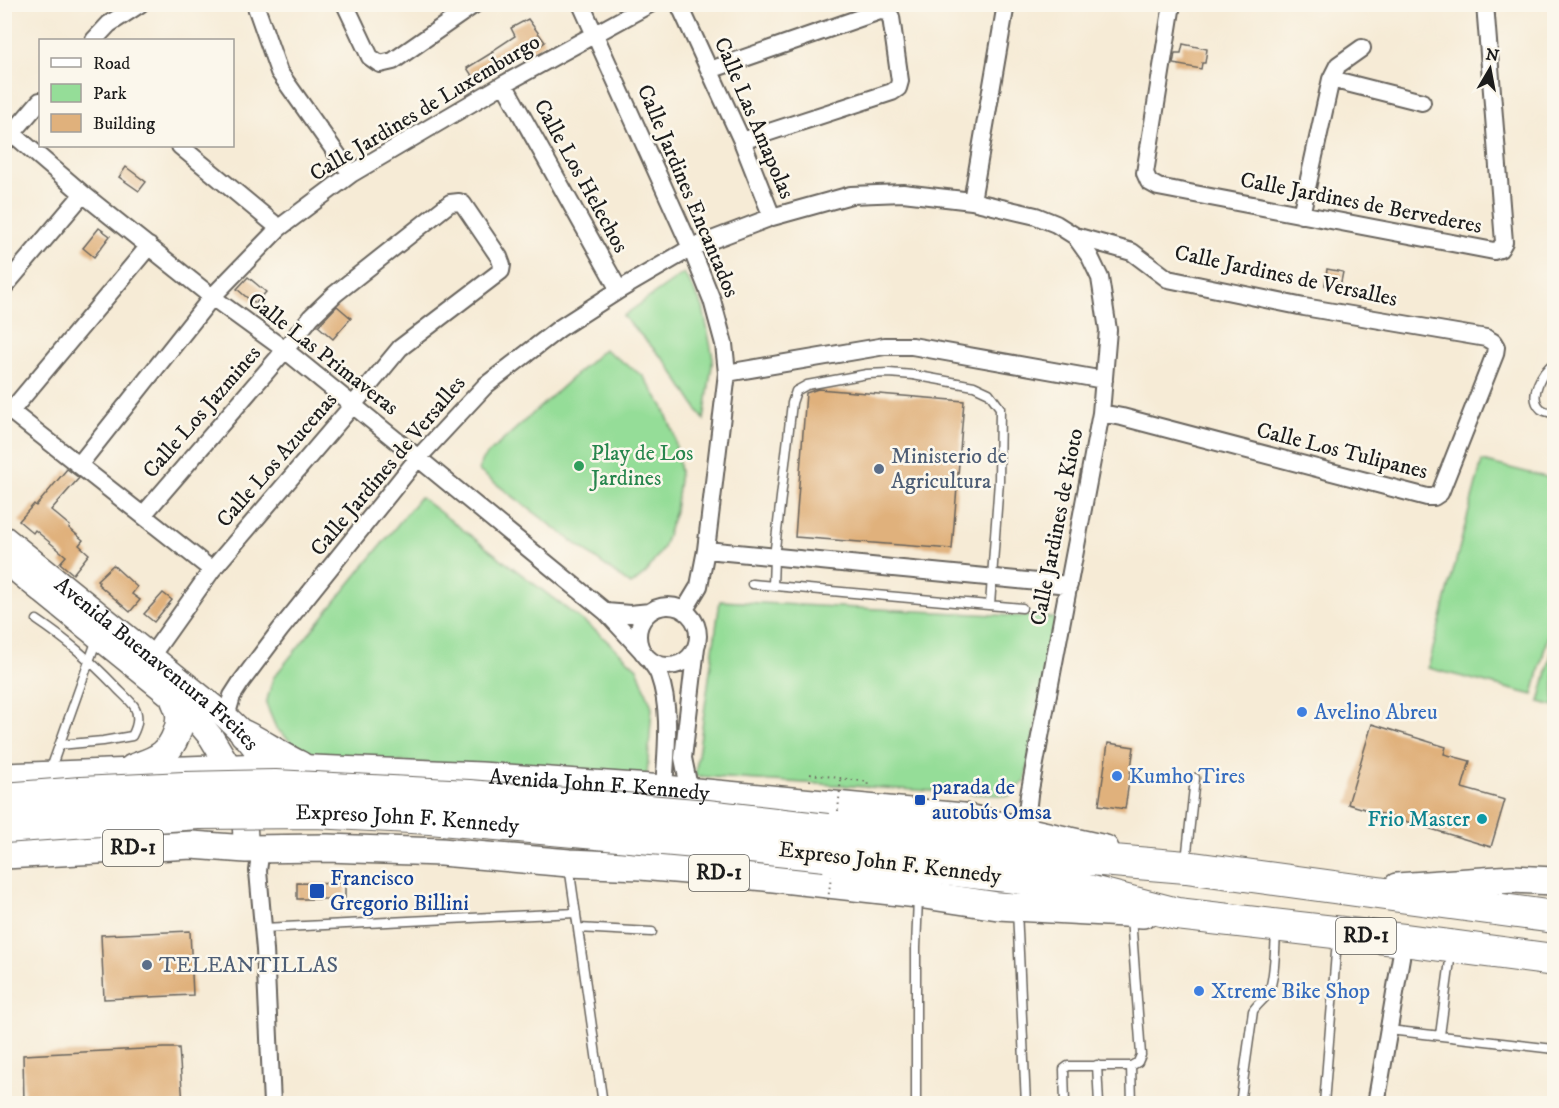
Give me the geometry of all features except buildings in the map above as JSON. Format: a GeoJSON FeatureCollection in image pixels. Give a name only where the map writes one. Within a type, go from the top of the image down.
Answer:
{"type":"FeatureCollection","features":[{"type":"Feature","properties":{"kind":"highway","name":"Expreso John F. Kennedy"},"geometry":{"type":"LineString","coordinates":[[4,799],[184,788],[275,786],[446,795],[707,816],[826,842],[1049,881],[1177,914],[1554,960]]}},
{"type":"Feature","properties":{"kind":"highway","name":"Expreso John F. Kennedy"},"geometry":{"type":"LineString","coordinates":[[4,827],[198,813],[315,812],[430,818],[740,846],[826,842],[1101,860],[1186,867],[1358,890]]}},
{"type":"Feature","properties":{"kind":"highway","name":"RD-1"},"geometry":{"type":"LineString","coordinates":[[1358,890],[1554,917]]}},
{"type":"Feature","properties":{"kind":"highway"},"geometry":{"type":"LineString","coordinates":[[1500,908],[1554,899]]}},
{"type":"Feature","properties":{"kind":"main road","name":"Avenida Buenaventura Freites"},"geometry":{"type":"LineString","coordinates":[[4,538],[235,726],[257,750],[265,767],[271,793],[255,856]]}},
{"type":"Feature","properties":{"kind":"main road","name":"Avenida Buenaventura Freites"},"geometry":{"type":"LineString","coordinates":[[4,560],[174,698],[211,737],[243,790],[255,856]]}},
{"type":"Feature","properties":{"kind":"main road"},"geometry":{"type":"LineString","coordinates":[[124,772],[150,762],[169,747],[179,725],[179,713],[174,698]]}},
{"type":"Feature","properties":{"kind":"main road"},"geometry":{"type":"LineString","coordinates":[[235,726],[282,756],[314,769]]}},
{"type":"Feature","properties":{"kind":"main road","name":"Avenida John F. Kennedy"},"geometry":{"type":"LineString","coordinates":[[4,777],[265,767],[481,776],[963,817],[1186,867]]}},
{"type":"Feature","properties":{"kind":"main road"},"geometry":{"type":"LineString","coordinates":[[314,769],[288,789],[285,809],[294,829],[327,848]]}},
{"type":"Feature","properties":{"kind":"main road"},"geometry":{"type":"LineString","coordinates":[[188,770],[205,784],[215,806],[214,824],[210,832],[192,846]]}},
{"type":"Feature","properties":{"kind":"main road","name":"RD-1"},"geometry":{"type":"LineString","coordinates":[[4,855],[192,846],[255,856],[327,848],[441,852],[765,877],[918,894],[998,906],[1131,914],[1177,914]]}},
{"type":"Feature","properties":{"kind":"main road","name":"RD-1"},"geometry":{"type":"LineString","coordinates":[[1358,890],[1512,879],[1554,881]]}},
{"type":"Feature","properties":{"kind":"street"},"geometry":{"type":"LineString","coordinates":[[95,39],[109,24],[140,4]]}},
{"type":"Feature","properties":{"kind":"street"},"geometry":{"type":"LineString","coordinates":[[255,4],[279,72],[351,174]]}},
{"type":"Feature","properties":{"kind":"street"},"geometry":{"type":"LineString","coordinates":[[345,4],[370,57],[380,64],[393,61],[475,4]]}},
{"type":"Feature","properties":{"kind":"street","name":"Calle Jardines Encantados"},"geometry":{"type":"LineString","coordinates":[[581,4],[691,248],[712,300],[724,344],[727,373],[706,550],[699,586],[684,611]]}},
{"type":"Feature","properties":{"kind":"street","name":"Calle Jardines de Luxemburgo"},"geometry":{"type":"LineString","coordinates":[[78,465],[212,297],[279,228],[351,174],[504,84],[650,4]]}},
{"type":"Feature","properties":{"kind":"street","name":"Calle Las Amapolas"},"geometry":{"type":"LineString","coordinates":[[679,4],[742,141],[772,217]]}},
{"type":"Feature","properties":{"kind":"street"},"geometry":{"type":"LineString","coordinates":[[972,201],[1006,4]]}},
{"type":"Feature","properties":{"kind":"street","name":"Calle Jardines de Bervederes"},"geometry":{"type":"LineString","coordinates":[[1172,4],[1145,173],[1149,182],[1158,187],[1494,251],[1500,249],[1504,242],[1485,4]]}},
{"type":"Feature","properties":{"kind":"street"},"geometry":{"type":"LineString","coordinates":[[710,70],[880,11],[888,12],[891,17],[900,81],[898,88],[892,92],[742,141]]}},
{"type":"Feature","properties":{"kind":"street"},"geometry":{"type":"LineString","coordinates":[[1301,214],[1331,79],[1338,65],[1362,48]]}},
{"type":"Feature","properties":{"kind":"street"},"geometry":{"type":"LineString","coordinates":[[1331,79],[1422,102]]}},
{"type":"Feature","properties":{"kind":"street","name":"Calle Los Helechos"},"geometry":{"type":"LineString","coordinates":[[504,84],[620,290]]}},
{"type":"Feature","properties":{"kind":"street"},"geometry":{"type":"LineString","coordinates":[[8,138],[39,102]]}},
{"type":"Feature","properties":{"kind":"street","name":"Calle Las Primaveras"},"geometry":{"type":"LineString","coordinates":[[8,138],[83,194],[212,297],[285,350],[606,612],[659,673],[667,712],[667,735],[677,791]]}},
{"type":"Feature","properties":{"kind":"street"},"geometry":{"type":"LineString","coordinates":[[181,147],[279,228]]}},
{"type":"Feature","properties":{"kind":"street","name":"Calle Jardines de Versalles"},"geometry":{"type":"LineString","coordinates":[[235,726],[232,696],[241,682],[418,458],[486,385],[560,328],[691,248],[772,217],[852,195],[903,193],[972,201],[1036,216],[1056,224],[1075,236],[1132,252],[1168,279],[1304,307],[1486,338]]}},
{"type":"Feature","properties":{"kind":"street"},"geometry":{"type":"LineString","coordinates":[[4,287],[83,194]]}},
{"type":"Feature","properties":{"kind":"street","name":"Calle Los Jazmines"},"geometry":{"type":"LineString","coordinates":[[143,515],[311,317],[335,294],[450,203],[459,202]]}},
{"type":"Feature","properties":{"kind":"street","name":"Calle Los Azucenas"},"geometry":{"type":"LineString","coordinates":[[151,656],[212,570],[400,348],[501,271],[502,265],[499,257],[463,204],[459,202]]}},
{"type":"Feature","properties":{"kind":"street","name":"Calle Jardines de Kioto"},"geometry":{"type":"LineString","coordinates":[[1025,831],[1029,795],[1101,413],[1104,380],[1108,330],[1100,278],[1090,257],[1075,236]]}},
{"type":"Feature","properties":{"kind":"street"},"geometry":{"type":"LineString","coordinates":[[149,246],[8,408],[212,570]]}},
{"type":"Feature","properties":{"kind":"street","name":"Calle Los Tulipanes"},"geometry":{"type":"LineString","coordinates":[[1101,413],[1416,495],[1434,497],[1440,493],[1495,354],[1496,347],[1486,338]]}},
{"type":"Feature","properties":{"kind":"street"},"geometry":{"type":"LineString","coordinates":[[727,373],[885,346],[912,346],[1104,380]]}},
{"type":"Feature","properties":{"kind":"street"},"geometry":{"type":"LineString","coordinates":[[706,550],[1069,585]]}},
{"type":"Feature","properties":{"kind":"street"},"geometry":{"type":"LineString","coordinates":[[677,791],[683,758],[697,641],[697,632],[690,616],[675,607],[666,606],[650,612],[639,626],[639,643],[645,655],[657,664],[668,666],[687,659],[694,651],[697,641]]}},
{"type":"Feature","properties":{"kind":"street"},"geometry":{"type":"LineString","coordinates":[[606,612],[630,614],[650,612]]}},
{"type":"Feature","properties":{"kind":"street"},"geometry":{"type":"LineString","coordinates":[[255,856],[263,928],[272,1104]]}},
{"type":"Feature","properties":{"kind":"street"},"geometry":{"type":"LineString","coordinates":[[1376,1104],[1404,940]]}},
{"type":"Feature","properties":{"kind":"lane"},"geometry":{"type":"LineString","coordinates":[[1554,363],[1544,372],[1536,396],[1538,405],[1543,411],[1554,414]]}},
{"type":"Feature","properties":{"kind":"lane"},"geometry":{"type":"LineString","coordinates":[[773,586],[774,557],[792,403],[796,391],[807,385],[867,374],[913,375],[974,386],[989,393],[1000,408],[999,480],[990,605]]}},
{"type":"Feature","properties":{"kind":"lane"},"geometry":{"type":"LineString","coordinates":[[752,584],[1022,608]]}},
{"type":"Feature","properties":{"kind":"lane"},"geometry":{"type":"LineString","coordinates":[[37,620],[90,660],[134,706],[137,717],[137,727],[132,736],[59,745]]}},
{"type":"Feature","properties":{"kind":"lane"},"geometry":{"type":"LineString","coordinates":[[48,775],[98,636]]}},
{"type":"Feature","properties":{"kind":"lane"},"geometry":{"type":"LineString","coordinates":[[1186,867],[1195,778]]}},
{"type":"Feature","properties":{"kind":"lane"},"geometry":{"type":"LineString","coordinates":[[569,863],[603,1104]]}},
{"type":"Feature","properties":{"kind":"lane"},"geometry":{"type":"LineString","coordinates":[[916,1104],[918,894]]}},
{"type":"Feature","properties":{"kind":"lane"},"geometry":{"type":"LineString","coordinates":[[1017,907],[1026,1104]]}},
{"type":"Feature","properties":{"kind":"lane"},"geometry":{"type":"LineString","coordinates":[[263,928],[576,913]]}},
{"type":"Feature","properties":{"kind":"lane"},"geometry":{"type":"LineString","coordinates":[[1065,1104],[1064,1069],[1068,1066],[1131,1066],[1138,1062],[1141,1055],[1131,914]]}},
{"type":"Feature","properties":{"kind":"lane"},"geometry":{"type":"LineString","coordinates":[[1240,1104],[1253,1011],[1268,993],[1272,982],[1277,926]]}},
{"type":"Feature","properties":{"kind":"lane"},"geometry":{"type":"LineString","coordinates":[[578,928],[652,932]]}},
{"type":"Feature","properties":{"kind":"lane"},"geometry":{"type":"LineString","coordinates":[[1324,1104],[1338,933]]}},
{"type":"Feature","properties":{"kind":"lane"},"geometry":{"type":"LineString","coordinates":[[1440,1035],[1451,946]]}},
{"type":"Feature","properties":{"kind":"lane"},"geometry":{"type":"LineString","coordinates":[[1389,1030],[1554,1049]]}},
{"type":"Feature","properties":{"kind":"lane"},"geometry":{"type":"LineString","coordinates":[[1097,1065],[1099,1104]]}},
{"type":"Feature","properties":{"kind":"lane"},"geometry":{"type":"LineString","coordinates":[[1131,1066],[1132,1104]]}},
{"type":"Feature","properties":{"kind":"path"},"geometry":{"type":"LineString","coordinates":[[811,774],[867,782]]}},
{"type":"Feature","properties":{"kind":"green space"},"geometry":{"type":"Polygon","coordinates":[[[684,273],[703,307],[713,358],[704,420],[667,363],[623,316],[684,273]]]}},
{"type":"Feature","properties":{"kind":"green space","name":"Play de Los Jardines"},"geometry":{"type":"Polygon","coordinates":[[[604,349],[643,376],[663,406],[674,434],[680,472],[675,511],[663,548],[646,573],[631,585],[479,471],[481,461],[489,453],[604,349]]]}},
{"type":"Feature","properties":{"kind":"green space"},"geometry":{"type":"Polygon","coordinates":[[[1482,461],[1554,479],[1554,611],[1533,695],[1428,668],[1482,461]]]}},
{"type":"Feature","properties":{"kind":"green space"},"geometry":{"type":"Polygon","coordinates":[[[420,497],[596,631],[637,668],[652,707],[647,776],[327,758],[298,748],[276,728],[266,704],[273,678],[420,497]]]}},
{"type":"Feature","properties":{"kind":"green space"},"geometry":{"type":"Polygon","coordinates":[[[720,601],[1057,618],[1025,781],[1009,796],[695,776],[720,601]]]}},
{"type":"Feature","properties":{"kind":"green space"},"geometry":{"type":"Polygon","coordinates":[[[1554,644],[1554,706],[1539,702],[1554,644]]]}},
{"type":"Feature","properties":{"kind":"place","name":"Play de Los Jardines"},"geometry":{"type":"Point","coordinates":[579,466]}},
{"type":"Feature","properties":{"kind":"place","name":"Ministerio de Agricultura"},"geometry":{"type":"Point","coordinates":[879,469]}},
{"type":"Feature","properties":{"kind":"place","name":"Avelino Abreu"},"geometry":{"type":"Point","coordinates":[1302,712]}},
{"type":"Feature","properties":{"kind":"place","name":"Kumho Tires"},"geometry":{"type":"Point","coordinates":[1117,776]}},
{"type":"Feature","properties":{"kind":"place","name":"parada de autobús Omsa"},"geometry":{"type":"Point","coordinates":[920,800]}},
{"type":"Feature","properties":{"kind":"place","name":"Frio Master"},"geometry":{"type":"Point","coordinates":[1482,819]}},
{"type":"Feature","properties":{"kind":"place","name":"Francisco Gregorio Billini"},"geometry":{"type":"Point","coordinates":[317,891]}},
{"type":"Feature","properties":{"kind":"place","name":"TELEANTILLAS"},"geometry":{"type":"Point","coordinates":[147,965]}},
{"type":"Feature","properties":{"kind":"place","name":"Xtreme Bike Shop"},"geometry":{"type":"Point","coordinates":[1199,991]}}]}
